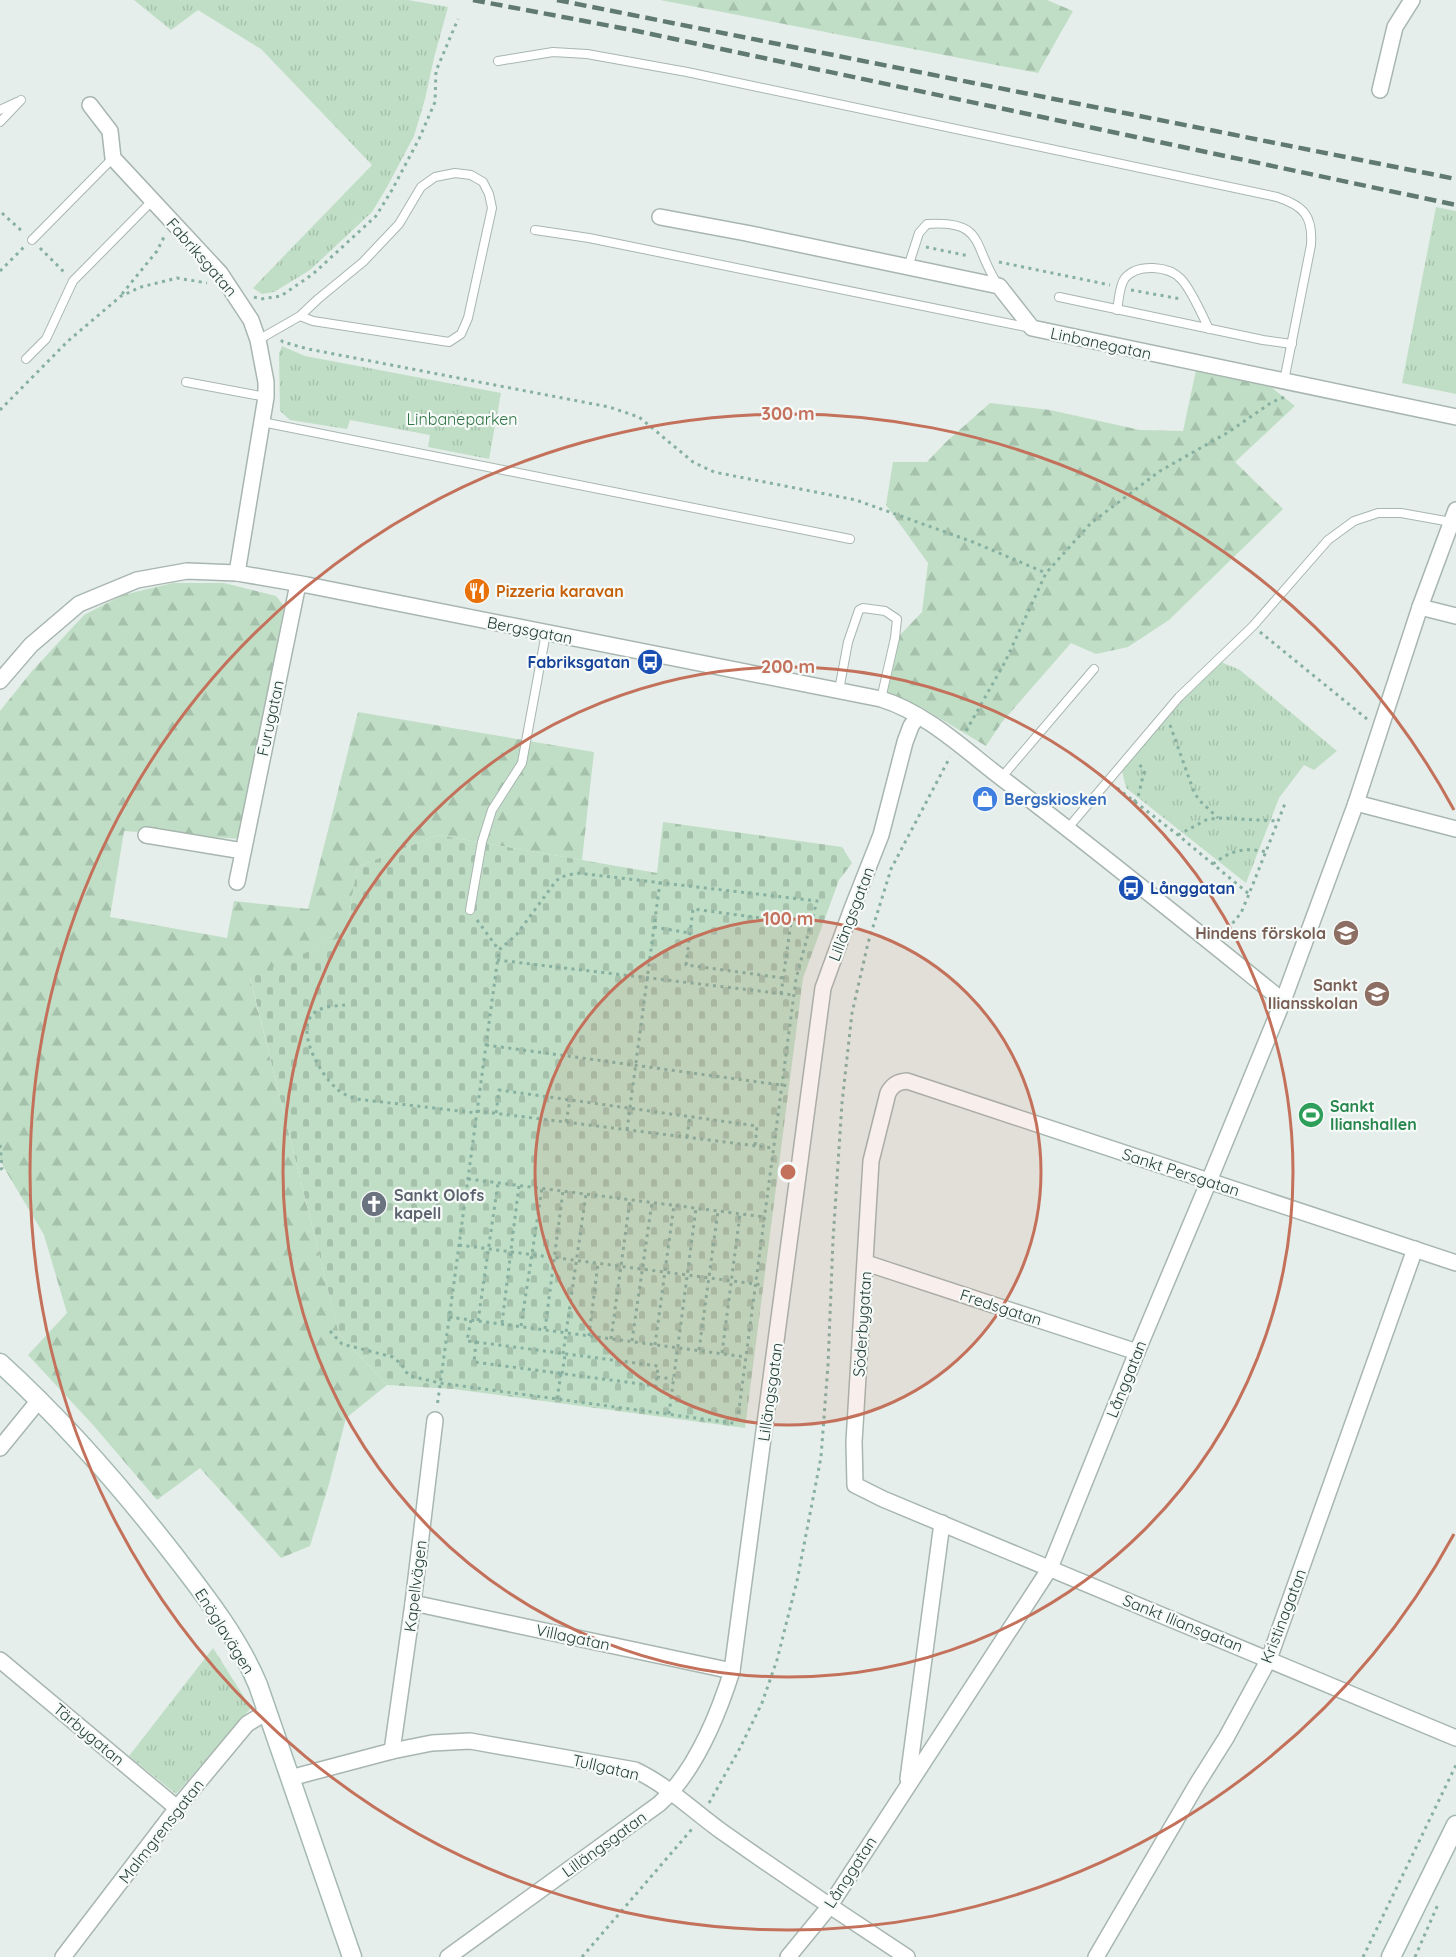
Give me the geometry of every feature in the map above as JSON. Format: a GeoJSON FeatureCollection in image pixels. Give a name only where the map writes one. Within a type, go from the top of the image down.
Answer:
{"type":"FeatureCollection","features":[{"type":"Feature","properties":{"kind":"street"},"geometry":{"type":"LineString","coordinates":[[1380,90],[1395,27],[1412,0]]}},
{"type":"Feature","properties":{"kind":"street"},"geometry":{"type":"LineString","coordinates":[[90,105],[110,131],[113,159]]}},
{"type":"Feature","properties":{"kind":"street","name":"Fabriksgatan"},"geometry":{"type":"LineString","coordinates":[[113,159],[220,273],[251,320],[258,340],[266,382],[266,397],[237,573]]}},
{"type":"Feature","properties":{"kind":"street"},"geometry":{"type":"LineString","coordinates":[[660,217],[999,286]]}},
{"type":"Feature","properties":{"kind":"street","name":"Linbanegatan"},"geometry":{"type":"LineString","coordinates":[[999,286],[1032,328],[1456,417]]}},
{"type":"Feature","properties":{"kind":"street","name":"Långgatan"},"geometry":{"type":"LineString","coordinates":[[788,1957],[829,1907],[1050,1568],[1283,1001],[1356,803],[1420,607],[1453,516]]}},
{"type":"Feature","properties":{"kind":"street","name":"Bergsgatan"},"geometry":{"type":"LineString","coordinates":[[0,681],[31,645],[79,604],[143,578],[188,571],[237,573],[298,584],[881,699],[918,716],[958,744],[1068,828],[1283,1001]]}},
{"type":"Feature","properties":{"kind":"street","name":"Furugatan"},"geometry":{"type":"LineString","coordinates":[[237,882],[298,584]]}},
{"type":"Feature","properties":{"kind":"street"},"geometry":{"type":"LineString","coordinates":[[1420,607],[1456,616]]}},
{"type":"Feature","properties":{"kind":"street","name":"Lillängsgatan"},"geometry":{"type":"LineString","coordinates":[[448,1957],[673,1792],[707,1736],[723,1701],[732,1671],[823,988],[851,910],[882,835],[905,742],[918,716]]}},
{"type":"Feature","properties":{"kind":"street"},"geometry":{"type":"LineString","coordinates":[[1356,803],[1456,829]]}},
{"type":"Feature","properties":{"kind":"street"},"geometry":{"type":"LineString","coordinates":[[146,835],[243,851]]}},
{"type":"Feature","properties":{"kind":"street","name":"Sankt Persgatan"},"geometry":{"type":"LineString","coordinates":[[907,1081],[1456,1263]]}},
{"type":"Feature","properties":{"kind":"street","name":"Söderbygatan"},"geometry":{"type":"LineString","coordinates":[[907,1081],[899,1082],[888,1093],[871,1161],[854,1442],[855,1485],[859,1489],[942,1524]]}},
{"type":"Feature","properties":{"kind":"street","name":"Kristinagatan"},"geometry":{"type":"LineString","coordinates":[[1096,1957],[1226,1738],[1269,1659],[1415,1249]]}},
{"type":"Feature","properties":{"kind":"street","name":"Fredsgatan"},"geometry":{"type":"LineString","coordinates":[[866,1263],[1137,1352]]}},
{"type":"Feature","properties":{"kind":"street","name":"Enöglavägen"},"geometry":{"type":"LineString","coordinates":[[0,1363],[40,1399],[140,1512],[192,1579],[247,1659],[352,1957]]}},
{"type":"Feature","properties":{"kind":"street"},"geometry":{"type":"LineString","coordinates":[[0,1448],[40,1399]]}},
{"type":"Feature","properties":{"kind":"street","name":"Kapellvägen"},"geometry":{"type":"LineString","coordinates":[[392,1750],[413,1603],[435,1420]]}},
{"type":"Feature","properties":{"kind":"street","name":"Långgatan"},"geometry":{"type":"LineString","coordinates":[[908,1784],[942,1524]]}},
{"type":"Feature","properties":{"kind":"street","name":"Sankt Iliansgatan"},"geometry":{"type":"LineString","coordinates":[[942,1524],[1456,1738]]}},
{"type":"Feature","properties":{"kind":"street","name":"Villagatan"},"geometry":{"type":"LineString","coordinates":[[413,1603],[732,1671]]}},
{"type":"Feature","properties":{"kind":"street","name":"Tärbygatan"},"geometry":{"type":"LineString","coordinates":[[0,1660],[177,1808]]}},
{"type":"Feature","properties":{"kind":"street","name":"Malmgrensgatan"},"geometry":{"type":"LineString","coordinates":[[63,1957],[177,1808],[247,1724],[267,1712]]}},
{"type":"Feature","properties":{"kind":"street","name":"Tullgatan"},"geometry":{"type":"LineString","coordinates":[[290,1778],[392,1750],[432,1743],[470,1741],[635,1770],[673,1792],[700,1816],[829,1907],[907,1957]]}},
{"type":"Feature","properties":{"kind":"street"},"geometry":{"type":"LineString","coordinates":[[1391,1957],[1456,1824]]}},
{"type":"Feature","properties":{"kind":"lane"},"geometry":{"type":"LineString","coordinates":[[498,62],[553,52],[598,56],[698,74],[1277,196],[1295,203],[1306,214],[1312,227],[1311,244],[1284,381]]}},
{"type":"Feature","properties":{"kind":"lane"},"geometry":{"type":"LineString","coordinates":[[0,110],[21,100],[0,122]]}},
{"type":"Feature","properties":{"kind":"lane"},"geometry":{"type":"LineString","coordinates":[[32,240],[113,159]]}},
{"type":"Feature","properties":{"kind":"lane"},"geometry":{"type":"LineString","coordinates":[[258,340],[300,316],[363,262],[399,224],[421,187],[435,177],[455,173],[471,175],[483,182],[492,208],[468,318],[461,334],[449,342],[313,321],[300,316]]}},
{"type":"Feature","properties":{"kind":"lane"},"geometry":{"type":"LineString","coordinates":[[26,359],[46,339],[73,281],[152,201]]}},
{"type":"Feature","properties":{"kind":"lane"},"geometry":{"type":"LineString","coordinates":[[908,267],[919,233],[927,224],[947,222],[964,227],[974,235],[999,286]]}},
{"type":"Feature","properties":{"kind":"lane"},"geometry":{"type":"LineString","coordinates":[[535,230],[589,238],[1032,328]]}},
{"type":"Feature","properties":{"kind":"lane"},"geometry":{"type":"LineString","coordinates":[[1117,310],[1125,278],[1138,269],[1171,271],[1182,280],[1209,328]]}},
{"type":"Feature","properties":{"kind":"lane"},"geometry":{"type":"LineString","coordinates":[[1059,297],[1292,344]]}},
{"type":"Feature","properties":{"kind":"lane"},"geometry":{"type":"LineString","coordinates":[[186,382],[266,397]]}},
{"type":"Feature","properties":{"kind":"lane"},"geometry":{"type":"LineString","coordinates":[[262,422],[850,539]]}},
{"type":"Feature","properties":{"kind":"lane"},"geometry":{"type":"LineString","coordinates":[[1068,828],[1179,697],[1253,626],[1328,540],[1354,521],[1378,513],[1453,516]]}},
{"type":"Feature","properties":{"kind":"lane"},"geometry":{"type":"LineString","coordinates":[[839,690],[848,642],[859,610],[863,608],[885,611],[897,619],[895,639],[881,699]]}},
{"type":"Feature","properties":{"kind":"lane"},"geometry":{"type":"LineString","coordinates":[[470,910],[482,842],[492,810],[522,763],[546,633]]}},
{"type":"Feature","properties":{"kind":"lane"},"geometry":{"type":"LineString","coordinates":[[1001,778],[1094,669]]}},
{"type":"Feature","properties":{"kind":"path"},"geometry":{"type":"LineString","coordinates":[[240,302],[248,295],[261,299],[281,297],[313,274],[376,216],[419,139],[435,102],[436,70],[458,19]]}},
{"type":"Feature","properties":{"kind":"path"},"geometry":{"type":"LineString","coordinates":[[2,213],[73,281]]}},
{"type":"Feature","properties":{"kind":"path"},"geometry":{"type":"LineString","coordinates":[[1,408],[68,341],[120,296],[157,251],[170,220]]}},
{"type":"Feature","properties":{"kind":"path"},"geometry":{"type":"LineString","coordinates":[[0,271],[32,240]]}},
{"type":"Feature","properties":{"kind":"path"},"geometry":{"type":"LineString","coordinates":[[915,245],[1194,302]]}},
{"type":"Feature","properties":{"kind":"path"},"geometry":{"type":"LineString","coordinates":[[120,296],[141,286],[177,278],[213,284]]}},
{"type":"Feature","properties":{"kind":"path"},"geometry":{"type":"LineString","coordinates":[[275,331],[283,342],[308,349],[609,407],[639,417],[693,462],[714,472],[856,500],[973,542],[1046,573]]}},
{"type":"Feature","properties":{"kind":"path"},"geometry":{"type":"LineString","coordinates":[[1253,626],[1380,730]]}},
{"type":"Feature","properties":{"kind":"path"},"geometry":{"type":"LineString","coordinates":[[1166,714],[1194,792],[1218,818]]}},
{"type":"Feature","properties":{"kind":"path"},"geometry":{"type":"LineString","coordinates":[[1131,753],[1144,772],[1138,797],[1134,802]]}},
{"type":"Feature","properties":{"kind":"path"},"geometry":{"type":"LineString","coordinates":[[1109,781],[1249,894]]}},
{"type":"Feature","properties":{"kind":"path"},"geometry":{"type":"LineString","coordinates":[[1214,945],[1240,913],[1287,801]]}},
{"type":"Feature","properties":{"kind":"path"},"geometry":{"type":"LineString","coordinates":[[1178,835],[1206,820],[1218,818],[1279,821]]}},
{"type":"Feature","properties":{"kind":"path"},"geometry":{"type":"LineString","coordinates":[[1214,864],[1237,851],[1251,849],[1266,852]]}},
{"type":"Feature","properties":{"kind":"path"},"geometry":{"type":"LineString","coordinates":[[330,1331],[342,1344],[393,1357],[410,1377],[440,1383],[735,1423],[738,1417],[796,979],[817,901],[577,873],[561,877],[556,881],[517,934],[499,950],[497,960],[468,1179],[449,1317],[440,1383],[435,1420]]}},
{"type":"Feature","properties":{"kind":"path"},"geometry":{"type":"LineString","coordinates":[[627,1130],[660,882]]}},
{"type":"Feature","properties":{"kind":"path"},"geometry":{"type":"LineString","coordinates":[[781,994],[791,922],[693,909],[686,965],[783,978]]}},
{"type":"Feature","properties":{"kind":"path"},"geometry":{"type":"LineString","coordinates":[[470,910],[499,950]]}},
{"type":"Feature","properties":{"kind":"path"},"geometry":{"type":"LineString","coordinates":[[654,927],[690,933]]}},
{"type":"Feature","properties":{"kind":"path"},"geometry":{"type":"LineString","coordinates":[[497,960],[794,995]]}},
{"type":"Feature","properties":{"kind":"path"},"geometry":{"type":"LineString","coordinates":[[345,1005],[323,1008],[312,1014],[308,1023],[307,1036],[309,1046],[321,1070],[334,1087],[343,1094],[356,1099],[496,1113],[774,1148]]}},
{"type":"Feature","properties":{"kind":"path"},"geometry":{"type":"LineString","coordinates":[[486,1045],[788,1086]]}},
{"type":"Feature","properties":{"kind":"path"},"geometry":{"type":"LineString","coordinates":[[496,1113],[499,1090],[757,1126],[755,1146]]}},
{"type":"Feature","properties":{"kind":"path"},"geometry":{"type":"LineString","coordinates":[[566,1122],[570,1100]]}},
{"type":"Feature","properties":{"kind":"path"},"geometry":{"type":"LineString","coordinates":[[687,1137],[690,1116]]}},
{"type":"Feature","properties":{"kind":"path"},"geometry":{"type":"LineString","coordinates":[[0,1145],[2,1168],[0,1170]]}},
{"type":"Feature","properties":{"kind":"path"},"geometry":{"type":"LineString","coordinates":[[468,1179],[765,1217]]}},
{"type":"Feature","properties":{"kind":"path"},"geometry":{"type":"LineString","coordinates":[[478,1321],[498,1182]]}},
{"type":"Feature","properties":{"kind":"path"},"geometry":{"type":"LineString","coordinates":[[502,1324],[519,1185]]}},
{"type":"Feature","properties":{"kind":"path"},"geometry":{"type":"LineString","coordinates":[[521,1326],[542,1188]]}},
{"type":"Feature","properties":{"kind":"path"},"geometry":{"type":"LineString","coordinates":[[544,1330],[562,1191]]}},
{"type":"Feature","properties":{"kind":"path"},"geometry":{"type":"LineString","coordinates":[[557,1399],[586,1194]]}},
{"type":"Feature","properties":{"kind":"path"},"geometry":{"type":"LineString","coordinates":[[611,1339],[630,1200]]}},
{"type":"Feature","properties":{"kind":"path"},"geometry":{"type":"LineString","coordinates":[[632,1341],[652,1202]]}},
{"type":"Feature","properties":{"kind":"path"},"geometry":{"type":"LineString","coordinates":[[655,1345],[674,1205]]}},
{"type":"Feature","properties":{"kind":"path"},"geometry":{"type":"LineString","coordinates":[[669,1414],[696,1208]]}},
{"type":"Feature","properties":{"kind":"path"},"geometry":{"type":"LineString","coordinates":[[699,1350],[718,1211]]}},
{"type":"Feature","properties":{"kind":"path"},"geometry":{"type":"LineString","coordinates":[[722,1353],[740,1214]]}},
{"type":"Feature","properties":{"kind":"path"},"geometry":{"type":"LineString","coordinates":[[459,1245],[763,1285]]}},
{"type":"Feature","properties":{"kind":"path"},"geometry":{"type":"LineString","coordinates":[[589,1336],[598,1263]]}},
{"type":"Feature","properties":{"kind":"path"},"geometry":{"type":"LineString","coordinates":[[449,1317],[746,1357]]}},
{"type":"Feature","properties":{"kind":"path"},"geometry":{"type":"LineString","coordinates":[[471,1320],[467,1341],[476,1342],[564,1354],[658,1366],[656,1386],[474,1362],[476,1342]]}},
{"type":"Feature","properties":{"kind":"path"},"geometry":{"type":"LineString","coordinates":[[657,1377],[673,1378]]}},
{"type":"Feature","properties":{"kind":"path"},"geometry":{"type":"LineString","coordinates":[[1363,1957],[1456,1765]]}},
{"type":"Feature","properties":{"kind":"path"},"geometry":{"type":"LineString","coordinates":[[1415,1957],[1442,1894]]}},
{"type":"Feature","properties":{"kind":"green space"},"geometry":{"type":"Polygon","coordinates":[[[134,0],[408,0],[448,7],[414,136],[372,212],[310,270],[274,292],[262,294],[253,288],[372,165],[261,49],[198,10],[171,30],[134,0]]]}},
{"type":"Feature","properties":{"kind":"green space"},"geometry":{"type":"Polygon","coordinates":[[[660,0],[1047,0],[1073,11],[1038,73],[660,0]]]}},
{"type":"Feature","properties":{"kind":"green space"},"geometry":{"type":"Polygon","coordinates":[[[1436,207],[1456,211],[1456,394],[1402,383],[1436,207]]]}},
{"type":"Feature","properties":{"kind":"green space","name":"Linbaneparken"},"geometry":{"type":"Polygon","coordinates":[[[282,346],[305,356],[501,393],[489,459],[428,447],[430,435],[350,420],[347,429],[290,420],[280,411],[279,353],[282,346]]]}},
{"type":"Feature","properties":{"kind":"green space"},"geometry":{"type":"Polygon","coordinates":[[[1196,370],[1267,384],[1295,406],[1235,462],[1283,509],[1169,620],[1128,647],[1096,654],[1071,643],[1002,722],[986,746],[921,707],[883,695],[900,635],[922,612],[928,563],[886,505],[893,462],[927,462],[990,403],[1050,410],[1140,430],[1183,431],[1196,370]]]}},
{"type":"Feature","properties":{"kind":"green space"},"geometry":{"type":"Polygon","coordinates":[[[173,583],[224,583],[276,596],[284,606],[241,839],[124,831],[110,917],[227,938],[234,901],[308,909],[358,712],[594,752],[582,860],[438,835],[357,867],[346,935],[250,978],[339,1334],[387,1385],[346,1418],[310,1546],[281,1558],[200,1468],[157,1500],[94,1426],[28,1355],[67,1313],[44,1235],[0,1161],[0,711],[32,671],[84,615],[123,595],[173,583]]]}},
{"type":"Feature","properties":{"kind":"green space"},"geometry":{"type":"Polygon","coordinates":[[[1221,662],[1240,670],[1337,751],[1314,770],[1304,765],[1279,798],[1246,883],[1126,788],[1122,771],[1179,697],[1221,662]]]}},
{"type":"Feature","properties":{"kind":"green space"},"geometry":{"type":"Polygon","coordinates":[[[663,822],[842,847],[852,863],[839,880],[803,978],[745,1428],[453,1389],[387,1385],[339,1334],[250,977],[346,935],[357,867],[438,835],[657,873],[663,822]]]}},
{"type":"Feature","properties":{"kind":"green space"},"geometry":{"type":"Polygon","coordinates":[[[213,1648],[251,1708],[176,1794],[129,1756],[213,1648]]]}},
{"type":"Feature","properties":{"kind":"railway"},"geometry":{"type":"LineString","coordinates":[[473,0],[632,30],[1456,205]]}},
{"type":"Feature","properties":{"kind":"railway"},"geometry":{"type":"LineString","coordinates":[[557,0],[1456,179]]}},
{"type":"Feature","properties":{"kind":"place","name":"Pizzeria karavan"},"geometry":{"type":"Point","coordinates":[477,591]}},
{"type":"Feature","properties":{"kind":"place","name":"Fabriksgatan"},"geometry":{"type":"Point","coordinates":[650,662]}},
{"type":"Feature","properties":{"kind":"place","name":"Bergskiosken"},"geometry":{"type":"Point","coordinates":[985,799]}},
{"type":"Feature","properties":{"kind":"place","name":"Långgatan"},"geometry":{"type":"Point","coordinates":[1131,888]}},
{"type":"Feature","properties":{"kind":"place","name":"Hindens förskola"},"geometry":{"type":"Point","coordinates":[1346,933]}},
{"type":"Feature","properties":{"kind":"place","name":"Sankt Iliansskolan"},"geometry":{"type":"Point","coordinates":[1377,994]}},
{"type":"Feature","properties":{"kind":"place","name":"Sankt Ilianshallen"},"geometry":{"type":"Point","coordinates":[1311,1115]}},
{"type":"Feature","properties":{"kind":"place","name":"Sankt Olofs kapell"},"geometry":{"type":"Point","coordinates":[374,1204]}}]}
